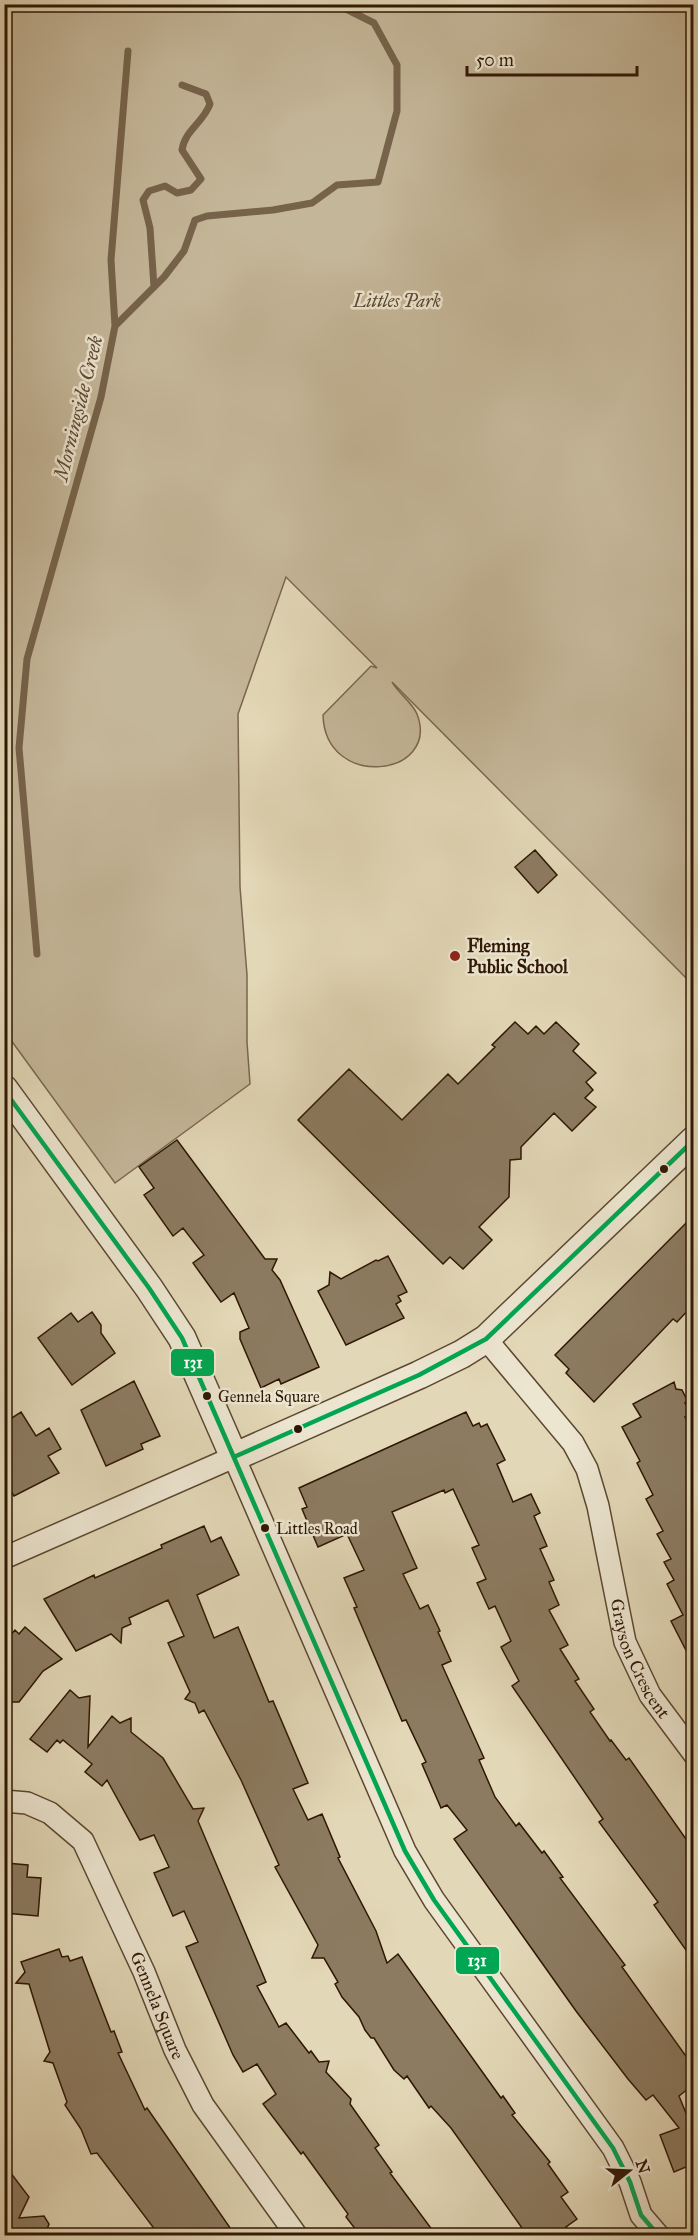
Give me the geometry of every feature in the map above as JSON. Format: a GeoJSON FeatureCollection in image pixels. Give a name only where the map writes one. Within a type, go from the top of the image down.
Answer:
{"type":"FeatureCollection","features":[{"type":"Feature","properties":{"kind":"street"},"geometry":{"type":"LineString","coordinates":[[4,1089],[149,1288],[182,1338],[405,1851],[434,1900],[613,2148],[630,2181],[641,2215],[659,2235]]}},
{"type":"Feature","properties":{"kind":"street"},"geometry":{"type":"LineString","coordinates":[[4,1558],[462,1354],[486,1339],[693,1140]]}},
{"type":"Feature","properties":{"kind":"street","name":"Grayson Crescent"},"geometry":{"type":"LineString","coordinates":[[486,1339],[573,1443],[587,1469],[598,1506],[625,1642],[650,1695],[693,1754]]}},
{"type":"Feature","properties":{"kind":"street","name":"Gennela Square"},"geometry":{"type":"LineString","coordinates":[[4,1801],[27,1803],[50,1813],[82,1841],[144,1972],[175,2050],[203,2105],[297,2235]]}},
{"type":"Feature","properties":{"kind":"green space","name":"Littles Park"},"geometry":{"type":"Polygon","coordinates":[[[4,5],[693,5],[693,985],[392,682],[417,714],[420,735],[413,751],[398,762],[380,767],[360,765],[342,756],[329,739],[323,715],[371,666],[377,668],[286,577],[238,714],[240,887],[247,975],[247,1042],[250,1084],[115,1183],[5,1032],[4,5]]]}},
{"type":"Feature","properties":{"kind":"building"},"geometry":{"type":"Polygon","coordinates":[[[535,850],[557,875],[538,893],[515,867],[535,850]]]}},
{"type":"Feature","properties":{"kind":"building"},"geometry":{"type":"Polygon","coordinates":[[[515,1022],[528,1034],[536,1026],[544,1034],[556,1022],[579,1044],[573,1051],[596,1073],[586,1082],[593,1090],[585,1098],[596,1107],[572,1131],[554,1113],[521,1147],[521,1159],[510,1160],[509,1197],[479,1227],[492,1240],[463,1269],[450,1257],[443,1264],[298,1120],[349,1069],[402,1120],[448,1074],[458,1084],[495,1047],[492,1045],[515,1022]]]}},
{"type":"Feature","properties":{"kind":"building"},"geometry":{"type":"Polygon","coordinates":[[[177,1140],[265,1259],[277,1259],[272,1270],[280,1280],[319,1367],[281,1384],[279,1379],[261,1388],[240,1339],[240,1332],[249,1328],[234,1293],[221,1302],[193,1263],[204,1255],[183,1228],[173,1236],[144,1195],[154,1188],[139,1167],[177,1140]]]}},
{"type":"Feature","properties":{"kind":"building"},"geometry":{"type":"Polygon","coordinates":[[[693,1216],[693,1305],[677,1322],[673,1319],[594,1402],[566,1373],[569,1369],[555,1355],[693,1216]]]}},
{"type":"Feature","properties":{"kind":"building"},"geometry":{"type":"Polygon","coordinates":[[[388,1256],[407,1292],[398,1296],[401,1301],[396,1304],[404,1318],[346,1345],[318,1291],[329,1285],[330,1272],[341,1279],[388,1256]]]}},
{"type":"Feature","properties":{"kind":"building"},"geometry":{"type":"Polygon","coordinates":[[[92,1312],[101,1325],[101,1333],[115,1353],[72,1385],[38,1338],[71,1313],[78,1322],[92,1312]]]}},
{"type":"Feature","properties":{"kind":"building"},"geometry":{"type":"Polygon","coordinates":[[[134,1381],[160,1436],[141,1444],[143,1449],[106,1466],[81,1410],[134,1381]]]}},
{"type":"Feature","properties":{"kind":"building"},"geometry":{"type":"Polygon","coordinates":[[[674,1382],[676,1389],[682,1390],[687,1400],[685,1403],[692,1414],[685,1417],[693,1433],[693,1664],[671,1621],[683,1615],[667,1584],[674,1580],[664,1562],[671,1559],[657,1534],[663,1531],[646,1499],[653,1495],[637,1463],[640,1461],[622,1427],[641,1417],[633,1404],[674,1382]]]}},
{"type":"Feature","properties":{"kind":"building"},"geometry":{"type":"Polygon","coordinates":[[[21,1412],[36,1436],[49,1428],[61,1449],[48,1456],[59,1473],[14,1496],[4,1480],[4,1423],[21,1412]]]}},
{"type":"Feature","properties":{"kind":"building"},"geometry":{"type":"Polygon","coordinates":[[[466,1412],[473,1426],[479,1423],[481,1427],[487,1424],[505,1460],[497,1464],[513,1502],[531,1494],[540,1513],[534,1516],[547,1546],[540,1549],[554,1580],[549,1582],[559,1605],[549,1610],[568,1645],[560,1649],[579,1679],[575,1681],[594,1709],[590,1712],[626,1760],[629,1758],[693,1849],[693,1960],[654,1905],[658,1902],[599,1822],[603,1819],[512,1686],[519,1681],[501,1647],[511,1641],[495,1606],[489,1609],[477,1583],[486,1579],[472,1548],[479,1545],[453,1489],[445,1493],[444,1490],[392,1512],[417,1568],[403,1574],[420,1609],[428,1605],[440,1631],[438,1632],[451,1661],[442,1665],[484,1758],[479,1760],[495,1797],[516,1826],[519,1823],[542,1853],[544,1851],[563,1877],[560,1878],[625,1965],[622,1967],[693,2066],[693,2085],[679,2096],[690,2123],[693,2122],[693,2164],[674,2172],[660,2135],[679,2128],[653,2095],[646,2100],[628,2079],[576,2011],[454,1839],[467,1830],[447,1805],[441,1808],[422,1764],[426,1762],[406,1720],[402,1721],[354,1608],[357,1607],[344,1578],[364,1570],[347,1534],[318,1547],[302,1509],[307,1507],[299,1488],[466,1412]]]}},
{"type":"Feature","properties":{"kind":"building"},"geometry":{"type":"Polygon","coordinates":[[[204,1526],[211,1542],[221,1537],[239,1575],[197,1595],[214,1638],[238,1627],[269,1702],[273,1701],[308,1783],[293,1789],[308,1820],[322,1814],[340,1857],[338,1858],[376,1931],[387,1963],[398,1954],[501,2098],[503,2096],[515,2113],[512,2115],[550,2162],[548,2164],[568,2192],[561,2197],[577,2219],[566,2227],[572,2235],[527,2235],[451,2128],[431,2106],[429,2108],[407,2076],[404,2079],[394,2070],[374,2038],[371,2038],[359,2017],[342,1997],[335,1984],[338,1982],[324,1958],[312,1958],[318,1945],[275,1867],[279,1865],[241,1780],[204,1710],[199,1713],[195,1703],[185,1699],[190,1692],[168,1643],[184,1636],[168,1600],[129,1618],[131,1624],[122,1628],[121,1643],[111,1634],[76,1651],[44,1599],[94,1575],[95,1578],[162,1548],[161,1545],[204,1526]]]}},
{"type":"Feature","properties":{"kind":"building"},"geometry":{"type":"Polygon","coordinates":[[[25,1627],[62,1659],[43,1671],[19,1702],[4,1702],[4,1642],[15,1630],[19,1634],[25,1627]]]}},
{"type":"Feature","properties":{"kind":"building"},"geometry":{"type":"Polygon","coordinates":[[[70,1690],[79,1698],[90,1696],[88,1747],[112,1716],[120,1723],[131,1718],[131,1732],[163,1758],[193,1809],[204,1808],[198,1821],[266,1982],[257,1986],[279,2027],[286,2023],[309,2053],[311,2051],[319,2062],[329,2061],[326,2072],[351,2099],[350,2104],[379,2145],[375,2148],[392,2172],[390,2173],[436,2235],[360,2235],[346,2217],[348,2214],[303,2152],[301,2154],[263,2104],[276,2094],[257,2064],[243,2072],[233,2055],[186,1947],[198,1942],[184,1911],[173,1916],[154,1873],[169,1867],[154,1835],[140,1840],[107,1780],[102,1786],[85,1772],[92,1764],[63,1740],[60,1743],[57,1740],[47,1752],[30,1739],[70,1690]]]}},
{"type":"Feature","properties":{"kind":"building"},"geometry":{"type":"Polygon","coordinates":[[[6,1863],[28,1865],[27,1877],[41,1878],[38,1916],[4,1913],[6,1863]]]}},
{"type":"Feature","properties":{"kind":"building"},"geometry":{"type":"Polygon","coordinates":[[[59,1949],[62,1957],[68,1956],[70,1961],[82,1957],[111,2032],[114,2031],[122,2052],[118,2053],[145,2110],[147,2108],[235,2235],[159,2235],[97,2153],[91,2154],[81,2129],[65,2105],[67,2102],[53,2063],[44,2061],[50,2052],[29,1984],[16,1983],[25,1972],[21,1962],[59,1949]]]}},
{"type":"Feature","properties":{"kind":"building"},"geometry":{"type":"Polygon","coordinates":[[[4,2164],[29,2197],[19,2218],[44,2216],[49,2224],[45,2235],[4,2235],[4,2164]]]}},
{"type":"Feature","properties":{"kind":"waterway","name":"Morningside Creek"},"geometry":{"type":"LineString","coordinates":[[37,954],[19,748],[27,659],[101,397],[115,326],[164,277],[184,251],[195,220],[207,216],[273,210],[312,203],[337,185],[378,182],[397,111],[397,65],[374,23],[336,4]]}},
{"type":"Feature","properties":{"kind":"waterway"},"geometry":{"type":"LineString","coordinates":[[115,326],[111,260],[128,51]]}},
{"type":"Feature","properties":{"kind":"waterway"},"geometry":{"type":"LineString","coordinates":[[154,287],[150,228],[143,200],[149,191],[165,186],[177,193],[191,190],[201,179],[182,150],[190,132],[210,104],[206,94],[182,85]]}},
{"type":"Feature","properties":{"kind":"transit line","name":"131"},"geometry":{"type":"LineString","coordinates":[[4,1090],[149,1288],[182,1338],[405,1851],[434,1900],[613,2148],[630,2182],[641,2215],[659,2236]]}},
{"type":"Feature","properties":{"kind":"transit line","name":"131"},"geometry":{"type":"LineString","coordinates":[[234,1457],[419,1375],[486,1339],[694,1140]]}},
{"type":"Feature","properties":{"kind":"place","name":"Fleming Public School"},"geometry":{"type":"Point","coordinates":[455,956]}},
{"type":"Feature","properties":{"kind":"place","name":"Gennela Square"},"geometry":{"type":"Point","coordinates":[207,1396]}},
{"type":"Feature","properties":{"kind":"place","name":"Littles Road"},"geometry":{"type":"Point","coordinates":[265,1528]}}]}
